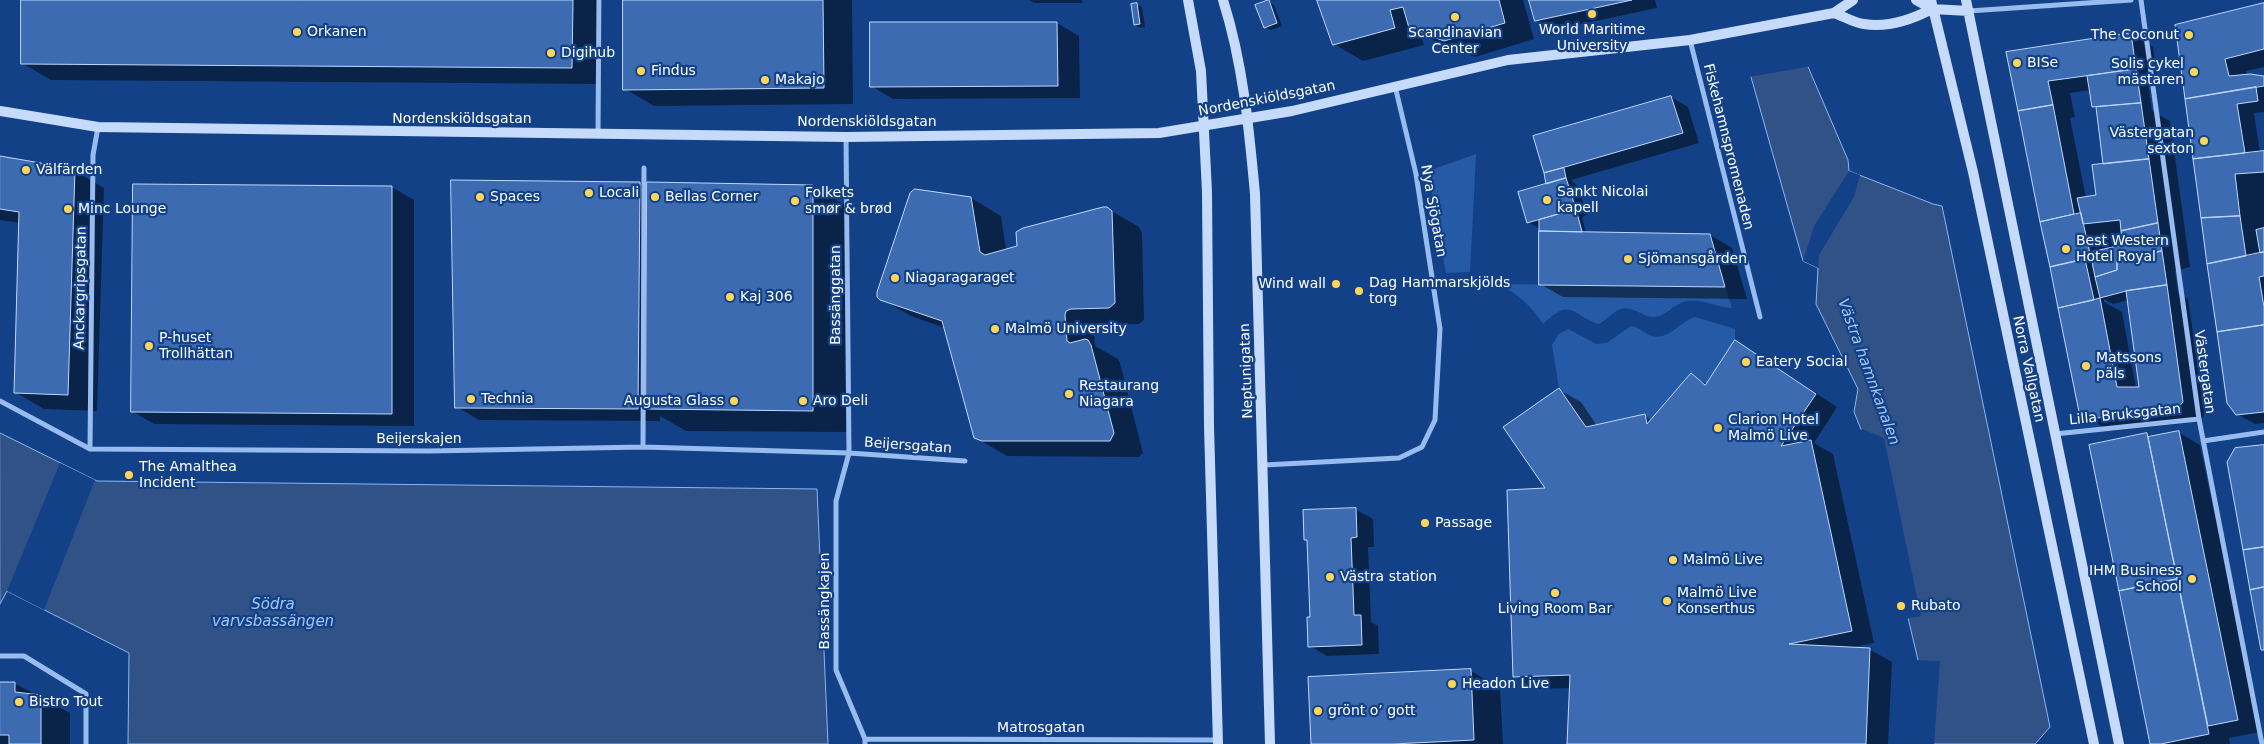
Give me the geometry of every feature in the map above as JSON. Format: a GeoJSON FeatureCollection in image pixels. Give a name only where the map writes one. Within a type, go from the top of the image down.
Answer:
{"type":"FeatureCollection","features":[{"type":"Feature","properties":{"kind":"street"},"geometry":{"type":"LineString","coordinates":[[598,134],[599,0]]}},
{"type":"Feature","properties":{"kind":"street"},"geometry":{"type":"LineString","coordinates":[[1188,0],[1201,71],[1207,196],[1209,426],[1218,742]]}},
{"type":"Feature","properties":{"kind":"street","name":"Neptunigatan"},"geometry":{"type":"LineString","coordinates":[[1223,0],[1241,66],[1249,119],[1256,204],[1270,744]]}},
{"type":"Feature","properties":{"kind":"street"},"geometry":{"type":"LineString","coordinates":[[1834,12],[1853,0]]}},
{"type":"Feature","properties":{"kind":"street"},"geometry":{"type":"LineString","coordinates":[[1916,0],[1932,5],[1968,11],[2132,0]]}},
{"type":"Feature","properties":{"kind":"street","name":"Norra Vallgatan"},"geometry":{"type":"LineString","coordinates":[[1966,0],[2119,744]]}},
{"type":"Feature","properties":{"kind":"street","name":"Västergatan"},"geometry":{"type":"LineString","coordinates":[[2141,0],[2199,419],[2262,744]]}},
{"type":"Feature","properties":{"kind":"street"},"geometry":{"type":"LineString","coordinates":[[1834,12],[1862,24],[1884,24],[1911,20],[1932,5]]}},
{"type":"Feature","properties":{"kind":"street","name":"Norra Vallgatan"},"geometry":{"type":"LineString","coordinates":[[1932,5],[1973,172],[2094,744]]}},
{"type":"Feature","properties":{"kind":"street","name":"Nordenskiöldsgatan"},"geometry":{"type":"LineString","coordinates":[[0,111],[98,128],[846,137],[1125,134],[1159,132],[1249,119],[1508,60],[1690,40],[1834,12]]}},
{"type":"Feature","properties":{"kind":"street","name":"Fiskehamnspromenaden"},"geometry":{"type":"LineString","coordinates":[[1690,40],[1760,317]]}},
{"type":"Feature","properties":{"kind":"street","name":"Nya Sjögatan"},"geometry":{"type":"LineString","coordinates":[[1264,465],[1399,458],[1422,447],[1435,420],[1440,329],[1416,174],[1395,85]]}},
{"type":"Feature","properties":{"kind":"street","name":"Anckargripsgatan"},"geometry":{"type":"LineString","coordinates":[[90,449],[93,155],[98,128]]}},
{"type":"Feature","properties":{"kind":"street","name":"Bassänggatan"},"geometry":{"type":"LineString","coordinates":[[846,137],[849,453]]}},
{"type":"Feature","properties":{"kind":"street"},"geometry":{"type":"LineString","coordinates":[[643,447],[644,168]]}},
{"type":"Feature","properties":{"kind":"street","name":"Beijerskajen"},"geometry":{"type":"LineString","coordinates":[[0,401],[90,449],[429,451],[643,447],[849,453]]}},
{"type":"Feature","properties":{"kind":"street","name":"Lilla Bruksgatan"},"geometry":{"type":"LineString","coordinates":[[2054,434],[2199,419]]}},
{"type":"Feature","properties":{"kind":"street"},"geometry":{"type":"LineString","coordinates":[[2203,440],[2264,432]]}},
{"type":"Feature","properties":{"kind":"street","name":"Beijersgatan"},"geometry":{"type":"LineString","coordinates":[[849,453],[965,461]]}},
{"type":"Feature","properties":{"kind":"street","name":"Bassängkajen"},"geometry":{"type":"LineString","coordinates":[[849,453],[836,501],[836,670],[865,741]]}},
{"type":"Feature","properties":{"kind":"street"},"geometry":{"type":"LineString","coordinates":[[0,656],[24,656],[86,694],[86,744]]}},
{"type":"Feature","properties":{"kind":"street","name":"Matrosgatan"},"geometry":{"type":"LineString","coordinates":[[865,741],[1218,742]]}},
{"type":"Feature","properties":{"kind":"shaded area"},"geometry":{"type":"Polygon","coordinates":[[[1476,154],[1470,272],[1446,273],[1428,171],[1476,154]]]}},
{"type":"Feature","properties":{"kind":"shaded area"},"geometry":{"type":"Polygon","coordinates":[[[1500,284],[1725,287],[1732,308],[1692,300],[1686,301],[1655,317],[1646,316],[1626,308],[1621,309],[1599,324],[1566,310],[1560,311],[1543,324],[1524,301],[1500,284]]]}},
{"type":"Feature","properties":{"kind":"shaded area"},"geometry":{"type":"Polygon","coordinates":[[[1695,317],[1735,329],[1735,340],[1705,385],[1691,373],[1647,424],[1645,415],[1586,427],[1559,388],[1552,345],[1559,334],[1568,329],[1596,344],[1607,343],[1631,326],[1649,335],[1658,337],[1664,336],[1695,317]]]}},
{"type":"Feature","properties":{"kind":"water","name":"Västra hamnkanalen"},"geometry":{"type":"Polygon","coordinates":[[[1791,27],[1848,160],[1849,171],[1942,206],[2050,727],[2035,744],[1916,744],[1918,660],[1867,444],[1854,412],[1858,389],[1816,304],[1818,268],[1803,261],[1751,77],[1791,27]]]}},
{"type":"Feature","properties":{"kind":"water","name":"Södra varvsbassängen"},"geometry":{"type":"Polygon","coordinates":[[[0,433],[97,481],[817,489],[828,744],[128,744],[129,653],[7,591],[0,604],[0,433]]]}},
{"type":"Feature","properties":{"kind":"pier"},"geometry":{"type":"Polygon","coordinates":[[[1726,0],[1787,0],[1793,26],[1812,66],[1749,77],[1726,0]]]}},
{"type":"Feature","properties":{"kind":"pier"},"geometry":{"type":"Polygon","coordinates":[[[1849,171],[1860,175],[1854,197],[1819,255],[1818,268],[1803,261],[1814,226],[1849,171]]]}},
{"type":"Feature","properties":{"kind":"pier"},"geometry":{"type":"Polygon","coordinates":[[[1862,429],[1884,438],[1921,616],[1906,619],[1865,445],[1860,431],[1862,429]]]}},
{"type":"Feature","properties":{"kind":"pier"},"geometry":{"type":"Polygon","coordinates":[[[60,463],[95,480],[44,610],[7,591],[60,463]]]}},
{"type":"Feature","properties":{"kind":"pier"},"geometry":{"type":"Polygon","coordinates":[[[1915,660],[1940,661],[1934,744],[1914,744],[1915,660]]]}},
{"type":"Feature","properties":{"kind":"building","name":"Orkanen"},"geometry":{"type":"Polygon","coordinates":[[[21,0],[573,0],[572,68],[21,64],[21,0]]]}},
{"type":"Feature","properties":{"kind":"building"},"geometry":{"type":"Polygon","coordinates":[[[623,0],[823,0],[824,88],[623,90],[623,0]]]}},
{"type":"Feature","properties":{"kind":"building"},"geometry":{"type":"Polygon","coordinates":[[[1269,0],[1277,23],[1264,28],[1255,5],[1269,0]]]}},
{"type":"Feature","properties":{"kind":"building","name":"Scandinavian Center"},"geometry":{"type":"Polygon","coordinates":[[[1317,0],[1499,0],[1505,23],[1444,41],[1409,28],[1403,7],[1390,10],[1395,28],[1333,45],[1317,0]]]}},
{"type":"Feature","properties":{"kind":"building"},"geometry":{"type":"Polygon","coordinates":[[[1529,0],[1632,0],[1535,21],[1529,0]]]}},
{"type":"Feature","properties":{"kind":"building"},"geometry":{"type":"Polygon","coordinates":[[[1137,3],[1140,24],[1134,25],[1131,4],[1137,3]]]}},
{"type":"Feature","properties":{"kind":"building"},"geometry":{"type":"Polygon","coordinates":[[[2264,3],[2264,49],[2225,59],[2229,76],[2250,74],[2264,76],[2264,86],[2185,99],[2175,25],[2264,3]]]}},
{"type":"Feature","properties":{"kind":"building"},"geometry":{"type":"Polygon","coordinates":[[[870,22],[1057,22],[1058,86],[870,87],[870,22]]]}},
{"type":"Feature","properties":{"kind":"building"},"geometry":{"type":"Polygon","coordinates":[[[2131,33],[2136,69],[2048,81],[2053,105],[2018,111],[2006,52],[2131,33]]]}},
{"type":"Feature","properties":{"kind":"building"},"geometry":{"type":"Polygon","coordinates":[[[2136,69],[2141,103],[2092,107],[2087,76],[2136,69]]]}},
{"type":"Feature","properties":{"kind":"building"},"geometry":{"type":"Polygon","coordinates":[[[2256,87],[2258,101],[2237,104],[2245,153],[2193,159],[2185,99],[2256,87]]]}},
{"type":"Feature","properties":{"kind":"building"},"geometry":{"type":"Polygon","coordinates":[[[1671,96],[1683,133],[1544,173],[1533,136],[1671,96]]]}},
{"type":"Feature","properties":{"kind":"building"},"geometry":{"type":"Polygon","coordinates":[[[2141,103],[2149,159],[2103,164],[2096,107],[2141,103]]]}},
{"type":"Feature","properties":{"kind":"building"},"geometry":{"type":"Polygon","coordinates":[[[2053,105],[2074,214],[2040,222],[2018,111],[2053,105]]]}},
{"type":"Feature","properties":{"kind":"building"},"geometry":{"type":"Polygon","coordinates":[[[2264,151],[2264,172],[2235,174],[2240,216],[2201,218],[2193,159],[2264,151]]]}},
{"type":"Feature","properties":{"kind":"building"},"geometry":{"type":"Polygon","coordinates":[[[0,156],[75,169],[68,395],[14,393],[19,212],[0,209],[0,156]]]}},
{"type":"Feature","properties":{"kind":"building"},"geometry":{"type":"Polygon","coordinates":[[[2149,159],[2158,223],[2121,231],[2120,220],[2083,224],[2077,198],[2096,195],[2092,165],[2149,159]]]}},
{"type":"Feature","properties":{"kind":"building"},"geometry":{"type":"Polygon","coordinates":[[[1564,168],[1566,178],[1546,184],[1544,173],[1564,168]]]}},
{"type":"Feature","properties":{"kind":"building","name":"Sankt Nicolai kapell"},"geometry":{"type":"Polygon","coordinates":[[[1566,178],[1576,209],[1527,223],[1518,192],[1566,178]]]}},
{"type":"Feature","properties":{"kind":"building"},"geometry":{"type":"Polygon","coordinates":[[[451,180],[640,182],[638,409],[455,408],[451,180]]]}},
{"type":"Feature","properties":{"kind":"building","name":"Kaj 306"},"geometry":{"type":"Polygon","coordinates":[[[647,182],[813,185],[813,411],[646,409],[647,182]]]}},
{"type":"Feature","properties":{"kind":"building"},"geometry":{"type":"Polygon","coordinates":[[[133,184],[392,186],[392,414],[131,412],[133,184]]]}},
{"type":"Feature","properties":{"kind":"building"},"geometry":{"type":"Polygon","coordinates":[[[915,189],[971,197],[980,252],[985,255],[1017,246],[1016,232],[1023,228],[1103,207],[1107,207],[1112,211],[1115,303],[1109,308],[1071,309],[1066,311],[1065,315],[1067,341],[1070,343],[1085,339],[1091,345],[1114,433],[1110,441],[982,441],[974,438],[942,321],[880,300],[877,297],[877,292],[910,193],[915,189]]]}},
{"type":"Feature","properties":{"kind":"building"},"geometry":{"type":"Polygon","coordinates":[[[1576,209],[1582,232],[1539,231],[1539,220],[1576,209]]]}},
{"type":"Feature","properties":{"kind":"building"},"geometry":{"type":"Polygon","coordinates":[[[2081,213],[2091,258],[2050,267],[2040,222],[2081,213]]]}},
{"type":"Feature","properties":{"kind":"building"},"geometry":{"type":"Polygon","coordinates":[[[2240,216],[2246,256],[2207,264],[2201,218],[2240,216]]]}},
{"type":"Feature","properties":{"kind":"building"},"geometry":{"type":"Polygon","coordinates":[[[2158,223],[2162,251],[2117,262],[2117,270],[2095,277],[2090,252],[2122,245],[2121,231],[2158,223]]]}},
{"type":"Feature","properties":{"kind":"building"},"geometry":{"type":"Polygon","coordinates":[[[2264,228],[2264,252],[2260,253],[2256,230],[2264,228]]]}},
{"type":"Feature","properties":{"kind":"building","name":"Sjömansgården"},"geometry":{"type":"Polygon","coordinates":[[[1539,231],[1710,234],[1725,287],[1539,285],[1539,231]]]}},
{"type":"Feature","properties":{"kind":"building"},"geometry":{"type":"Polygon","coordinates":[[[2162,251],[2167,285],[2126,291],[2100,298],[2095,277],[2117,270],[2117,262],[2162,251]]]}},
{"type":"Feature","properties":{"kind":"building"},"geometry":{"type":"Polygon","coordinates":[[[2264,252],[2264,276],[2259,277],[2264,307],[2264,325],[2217,332],[2207,264],[2264,252]]]}},
{"type":"Feature","properties":{"kind":"building"},"geometry":{"type":"Polygon","coordinates":[[[2085,259],[2094,300],[2058,308],[2050,267],[2085,259]]]}},
{"type":"Feature","properties":{"kind":"building"},"geometry":{"type":"Polygon","coordinates":[[[2167,285],[2183,402],[2176,410],[2087,419],[2079,412],[2058,308],[2100,298],[2117,387],[2139,387],[2126,291],[2167,285]]]}},
{"type":"Feature","properties":{"kind":"building"},"geometry":{"type":"Polygon","coordinates":[[[2264,325],[2264,412],[2236,415],[2227,403],[2217,332],[2264,325]]]}},
{"type":"Feature","properties":{"kind":"building","name":"Malmö Live"},"geometry":{"type":"Polygon","coordinates":[[[1735,340],[1816,394],[1781,446],[1811,440],[1852,631],[1789,644],[1870,648],[1866,744],[1567,744],[1570,675],[1513,677],[1507,490],[1545,488],[1503,427],[1559,388],[1586,427],[1645,414],[1647,424],[1691,373],[1705,385],[1735,340]]]}},
{"type":"Feature","properties":{"kind":"building"},"geometry":{"type":"Polygon","coordinates":[[[2179,431],[2238,720],[2208,726],[2148,437],[2179,431]]]}},
{"type":"Feature","properties":{"kind":"building"},"geometry":{"type":"Polygon","coordinates":[[[2147,433],[2177,579],[2119,591],[2089,445],[2147,433]]]}},
{"type":"Feature","properties":{"kind":"building"},"geometry":{"type":"Polygon","coordinates":[[[2264,445],[2264,547],[2243,550],[2227,462],[2235,448],[2264,445]]]}},
{"type":"Feature","properties":{"kind":"building","name":"Västra station"},"geometry":{"type":"Polygon","coordinates":[[[1356,508],[1357,537],[1351,538],[1354,615],[1361,615],[1362,645],[1308,647],[1307,617],[1310,617],[1307,540],[1304,540],[1303,510],[1356,508]]]}},
{"type":"Feature","properties":{"kind":"building"},"geometry":{"type":"Polygon","coordinates":[[[2264,547],[2264,587],[2250,590],[2243,550],[2264,547]]]}},
{"type":"Feature","properties":{"kind":"building"},"geometry":{"type":"Polygon","coordinates":[[[2177,579],[2209,734],[2161,744],[2150,744],[2119,591],[2177,579]]]}},
{"type":"Feature","properties":{"kind":"building"},"geometry":{"type":"Polygon","coordinates":[[[2264,587],[2264,650],[2261,650],[2250,590],[2264,587]]]}},
{"type":"Feature","properties":{"kind":"building"},"geometry":{"type":"Polygon","coordinates":[[[1471,669],[1474,740],[1393,744],[1311,744],[1308,677],[1471,669]]]}},
{"type":"Feature","properties":{"kind":"building"},"geometry":{"type":"Polygon","coordinates":[[[0,682],[15,682],[15,692],[41,695],[41,744],[9,744],[9,735],[0,735],[0,682]]]}},
{"type":"Feature","properties":{"kind":"place","name":"World Maritime University"},"geometry":{"type":"Point","coordinates":[1592,14]}},
{"type":"Feature","properties":{"kind":"place","name":"Scandinavian Center"},"geometry":{"type":"Point","coordinates":[1455,17]}},
{"type":"Feature","properties":{"kind":"place","name":"Orkanen"},"geometry":{"type":"Point","coordinates":[297,32]}},
{"type":"Feature","properties":{"kind":"place","name":"The Coconut"},"geometry":{"type":"Point","coordinates":[2189,35]}},
{"type":"Feature","properties":{"kind":"place","name":"Digihub"},"geometry":{"type":"Point","coordinates":[551,53]}},
{"type":"Feature","properties":{"kind":"place","name":"BISe"},"geometry":{"type":"Point","coordinates":[2017,63]}},
{"type":"Feature","properties":{"kind":"place","name":"Findus"},"geometry":{"type":"Point","coordinates":[641,71]}},
{"type":"Feature","properties":{"kind":"place","name":"Solis cykel mästaren"},"geometry":{"type":"Point","coordinates":[2194,72]}},
{"type":"Feature","properties":{"kind":"place","name":"Makajo"},"geometry":{"type":"Point","coordinates":[765,80]}},
{"type":"Feature","properties":{"kind":"place","name":"Västergatan sexton"},"geometry":{"type":"Point","coordinates":[2204,141]}},
{"type":"Feature","properties":{"kind":"place","name":"Välfärden"},"geometry":{"type":"Point","coordinates":[26,170]}},
{"type":"Feature","properties":{"kind":"place","name":"Locali"},"geometry":{"type":"Point","coordinates":[589,193]}},
{"type":"Feature","properties":{"kind":"place","name":"Spaces"},"geometry":{"type":"Point","coordinates":[480,197]}},
{"type":"Feature","properties":{"kind":"place","name":"Bellas Corner"},"geometry":{"type":"Point","coordinates":[655,197]}},
{"type":"Feature","properties":{"kind":"place","name":"Sankt Nicolai kapell"},"geometry":{"type":"Point","coordinates":[1547,200]}},
{"type":"Feature","properties":{"kind":"place","name":"Folkets smør & brød"},"geometry":{"type":"Point","coordinates":[795,201]}},
{"type":"Feature","properties":{"kind":"place","name":"Minc Lounge"},"geometry":{"type":"Point","coordinates":[68,209]}},
{"type":"Feature","properties":{"kind":"place","name":"Best Western Hotel Royal"},"geometry":{"type":"Point","coordinates":[2066,249]}},
{"type":"Feature","properties":{"kind":"place","name":"Sjömansgården"},"geometry":{"type":"Point","coordinates":[1628,259]}},
{"type":"Feature","properties":{"kind":"place","name":"Niagaragaraget"},"geometry":{"type":"Point","coordinates":[895,278]}},
{"type":"Feature","properties":{"kind":"place","name":"Wind wall"},"geometry":{"type":"Point","coordinates":[1336,284]}},
{"type":"Feature","properties":{"kind":"place","name":"Dag Hammarskjölds torg"},"geometry":{"type":"Point","coordinates":[1359,291]}},
{"type":"Feature","properties":{"kind":"place","name":"Kaj 306"},"geometry":{"type":"Point","coordinates":[730,297]}},
{"type":"Feature","properties":{"kind":"place","name":"Malmö University"},"geometry":{"type":"Point","coordinates":[995,329]}},
{"type":"Feature","properties":{"kind":"place","name":"P-huset Trollhättan"},"geometry":{"type":"Point","coordinates":[149,346]}},
{"type":"Feature","properties":{"kind":"place","name":"Eatery Social"},"geometry":{"type":"Point","coordinates":[1746,362]}},
{"type":"Feature","properties":{"kind":"place","name":"Matssons päls"},"geometry":{"type":"Point","coordinates":[2086,366]}},
{"type":"Feature","properties":{"kind":"place","name":"Restaurang Niagara"},"geometry":{"type":"Point","coordinates":[1069,394]}},
{"type":"Feature","properties":{"kind":"place","name":"Technia"},"geometry":{"type":"Point","coordinates":[471,399]}},
{"type":"Feature","properties":{"kind":"place","name":"Augusta Glass"},"geometry":{"type":"Point","coordinates":[734,401]}},
{"type":"Feature","properties":{"kind":"place","name":"Aro Deli"},"geometry":{"type":"Point","coordinates":[803,401]}},
{"type":"Feature","properties":{"kind":"place","name":"Clarion Hotel Malmö Live"},"geometry":{"type":"Point","coordinates":[1718,428]}},
{"type":"Feature","properties":{"kind":"place","name":"The Amalthea Incident"},"geometry":{"type":"Point","coordinates":[129,475]}},
{"type":"Feature","properties":{"kind":"place","name":"Passage"},"geometry":{"type":"Point","coordinates":[1425,523]}},
{"type":"Feature","properties":{"kind":"place","name":"Malmö Live"},"geometry":{"type":"Point","coordinates":[1673,560]}},
{"type":"Feature","properties":{"kind":"place","name":"Västra station"},"geometry":{"type":"Point","coordinates":[1330,577]}},
{"type":"Feature","properties":{"kind":"place","name":"IHM Business School"},"geometry":{"type":"Point","coordinates":[2192,579]}},
{"type":"Feature","properties":{"kind":"place","name":"Living Room Bar"},"geometry":{"type":"Point","coordinates":[1555,593]}},
{"type":"Feature","properties":{"kind":"place","name":"Malmö Live Konserthus"},"geometry":{"type":"Point","coordinates":[1667,601]}},
{"type":"Feature","properties":{"kind":"place","name":"Rubato"},"geometry":{"type":"Point","coordinates":[1901,606]}},
{"type":"Feature","properties":{"kind":"place","name":"Headon Live"},"geometry":{"type":"Point","coordinates":[1452,684]}},
{"type":"Feature","properties":{"kind":"place","name":"Bistro Tout"},"geometry":{"type":"Point","coordinates":[19,702]}},
{"type":"Feature","properties":{"kind":"place","name":"grönt o’ gott"},"geometry":{"type":"Point","coordinates":[1318,711]}}]}
